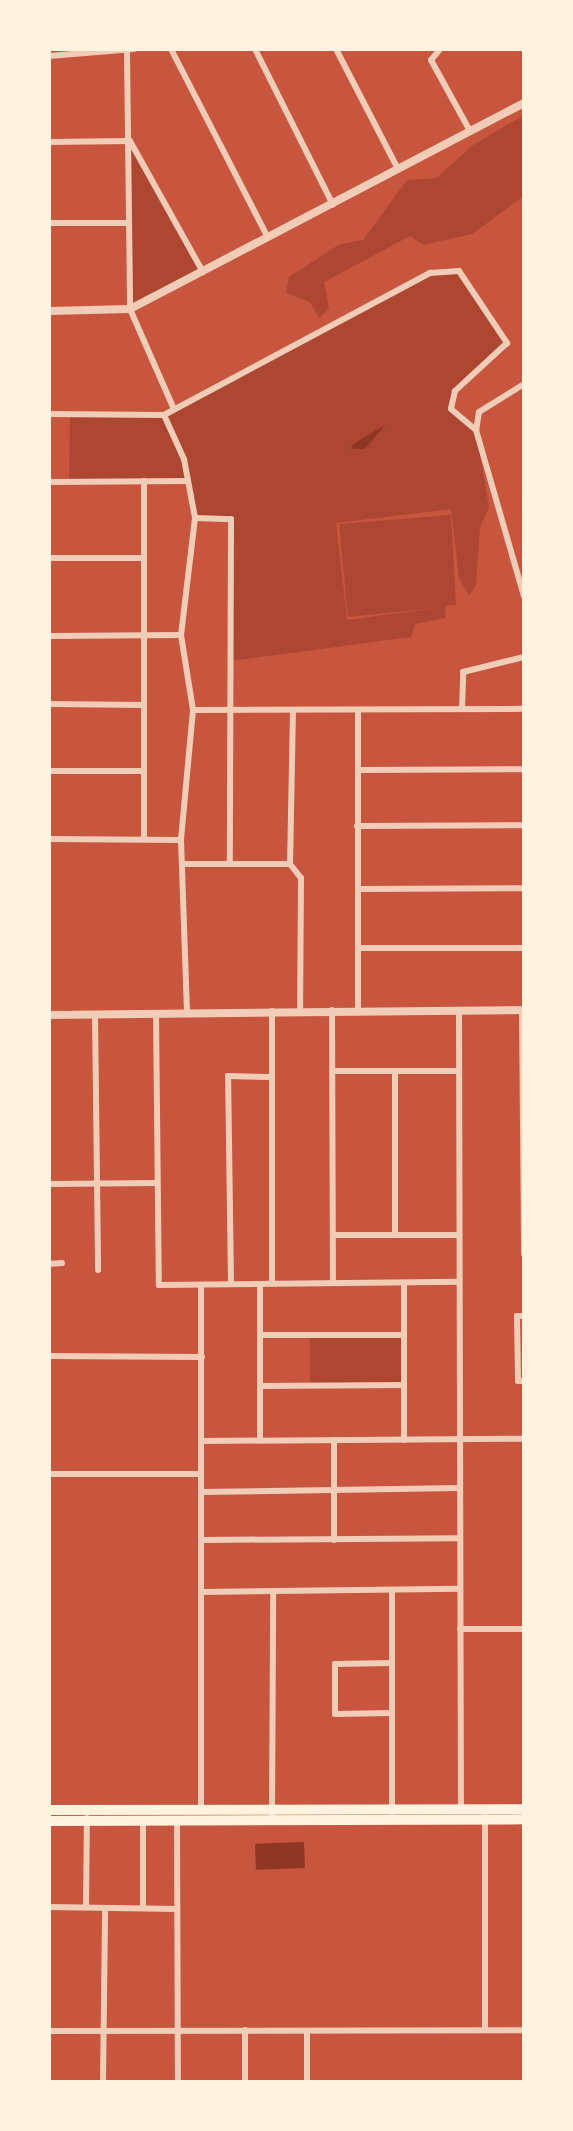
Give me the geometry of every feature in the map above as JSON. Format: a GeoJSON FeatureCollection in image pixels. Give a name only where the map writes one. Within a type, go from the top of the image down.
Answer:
{"type":"FeatureCollection","features":[{"type":"Feature","properties":{"kind":"main road"},"geometry":{"type":"LineString","coordinates":[[49,1821],[87,1815],[485,1814],[524,1809]]}},
{"type":"Feature","properties":{"kind":"main road"},"geometry":{"type":"LineString","coordinates":[[49,1810],[143,1820],[201,1810],[272,1815]]}},
{"type":"Feature","properties":{"kind":"main road"},"geometry":{"type":"LineString","coordinates":[[485,1814],[524,1819]]}},
{"type":"Feature","properties":{"kind":"street"},"geometry":{"type":"LineString","coordinates":[[171,49],[268,238]]}},
{"type":"Feature","properties":{"kind":"street"},"geometry":{"type":"LineString","coordinates":[[255,49],[332,205]]}},
{"type":"Feature","properties":{"kind":"street"},"geometry":{"type":"LineString","coordinates":[[336,49],[398,169]]}},
{"type":"Feature","properties":{"kind":"street"},"geometry":{"type":"LineString","coordinates":[[440,49],[431,60],[470,131]]}},
{"type":"Feature","properties":{"kind":"street"},"geometry":{"type":"LineString","coordinates":[[49,56],[130,51],[130,309],[173,407]]}},
{"type":"Feature","properties":{"kind":"street"},"geometry":{"type":"LineString","coordinates":[[49,312],[130,309],[524,103]]}},
{"type":"Feature","properties":{"kind":"street"},"geometry":{"type":"LineString","coordinates":[[130,141],[203,272]]}},
{"type":"Feature","properties":{"kind":"street"},"geometry":{"type":"LineString","coordinates":[[49,142],[130,141]]}},
{"type":"Feature","properties":{"kind":"street"},"geometry":{"type":"LineString","coordinates":[[49,223],[129,223]]}},
{"type":"Feature","properties":{"kind":"street"},"geometry":{"type":"LineString","coordinates":[[49,414],[164,415],[173,407],[430,273],[459,271],[507,343],[455,391],[451,409],[476,430]]}},
{"type":"Feature","properties":{"kind":"street"},"geometry":{"type":"LineString","coordinates":[[524,384],[479,412],[476,430],[524,596]]}},
{"type":"Feature","properties":{"kind":"street"},"geometry":{"type":"LineString","coordinates":[[164,415],[188,481],[195,518],[181,635],[193,710],[181,840],[184,864],[187,1014]]}},
{"type":"Feature","properties":{"kind":"street"},"geometry":{"type":"LineString","coordinates":[[144,481],[144,839]]}},
{"type":"Feature","properties":{"kind":"street"},"geometry":{"type":"LineString","coordinates":[[49,482],[188,481]]}},
{"type":"Feature","properties":{"kind":"street"},"geometry":{"type":"LineString","coordinates":[[195,518],[231,519],[230,864]]}},
{"type":"Feature","properties":{"kind":"street"},"geometry":{"type":"LineString","coordinates":[[49,558],[143,558]]}},
{"type":"Feature","properties":{"kind":"street"},"geometry":{"type":"LineString","coordinates":[[49,636],[181,635]]}},
{"type":"Feature","properties":{"kind":"street"},"geometry":{"type":"LineString","coordinates":[[462,709],[463,672],[524,657]]}},
{"type":"Feature","properties":{"kind":"street"},"geometry":{"type":"LineString","coordinates":[[49,705],[144,705]]}},
{"type":"Feature","properties":{"kind":"street"},"geometry":{"type":"LineString","coordinates":[[193,710],[524,709]]}},
{"type":"Feature","properties":{"kind":"street"},"geometry":{"type":"LineString","coordinates":[[293,710],[290,864],[301,878],[300,1011]]}},
{"type":"Feature","properties":{"kind":"street"},"geometry":{"type":"LineString","coordinates":[[358,710],[358,1010]]}},
{"type":"Feature","properties":{"kind":"street"},"geometry":{"type":"LineString","coordinates":[[358,770],[524,769]]}},
{"type":"Feature","properties":{"kind":"street"},"geometry":{"type":"LineString","coordinates":[[49,771],[144,771]]}},
{"type":"Feature","properties":{"kind":"street"},"geometry":{"type":"LineString","coordinates":[[358,826],[524,825]]}},
{"type":"Feature","properties":{"kind":"street"},"geometry":{"type":"LineString","coordinates":[[49,839],[181,840]]}},
{"type":"Feature","properties":{"kind":"street"},"geometry":{"type":"LineString","coordinates":[[184,864],[290,864]]}},
{"type":"Feature","properties":{"kind":"street"},"geometry":{"type":"LineString","coordinates":[[358,889],[524,888]]}},
{"type":"Feature","properties":{"kind":"street"},"geometry":{"type":"LineString","coordinates":[[358,948],[524,948]]}},
{"type":"Feature","properties":{"kind":"street"},"geometry":{"type":"LineString","coordinates":[[332,1010],[333,1283]]}},
{"type":"Feature","properties":{"kind":"street"},"geometry":{"type":"LineString","coordinates":[[458,1010],[461,1814]]}},
{"type":"Feature","properties":{"kind":"street"},"geometry":{"type":"LineString","coordinates":[[49,1015],[523,1010],[524,1254]]}},
{"type":"Feature","properties":{"kind":"street"},"geometry":{"type":"LineString","coordinates":[[272,1011],[269,1077],[272,1283]]}},
{"type":"Feature","properties":{"kind":"street"},"geometry":{"type":"LineString","coordinates":[[95,1014],[97,1270]]}},
{"type":"Feature","properties":{"kind":"street"},"geometry":{"type":"LineString","coordinates":[[156,1014],[159,1285],[459,1282]]}},
{"type":"Feature","properties":{"kind":"street"},"geometry":{"type":"LineString","coordinates":[[333,1072],[458,1072]]}},
{"type":"Feature","properties":{"kind":"street"},"geometry":{"type":"LineString","coordinates":[[395,1072],[395,1235]]}},
{"type":"Feature","properties":{"kind":"street"},"geometry":{"type":"LineString","coordinates":[[231,1284],[228,1076],[269,1077]]}},
{"type":"Feature","properties":{"kind":"street"},"geometry":{"type":"LineString","coordinates":[[49,1184],[156,1183]]}},
{"type":"Feature","properties":{"kind":"street"},"geometry":{"type":"LineString","coordinates":[[333,1235],[458,1235]]}},
{"type":"Feature","properties":{"kind":"street"},"geometry":{"type":"LineString","coordinates":[[49,1264],[62,1263]]}},
{"type":"Feature","properties":{"kind":"street"},"geometry":{"type":"LineString","coordinates":[[404,1283],[404,1440]]}},
{"type":"Feature","properties":{"kind":"street"},"geometry":{"type":"LineString","coordinates":[[201,1284],[201,1810]]}},
{"type":"Feature","properties":{"kind":"street"},"geometry":{"type":"LineString","coordinates":[[260,1284],[260,1440]]}},
{"type":"Feature","properties":{"kind":"street"},"geometry":{"type":"LineString","coordinates":[[524,1316],[517,1316],[518,1381],[524,1381]]}},
{"type":"Feature","properties":{"kind":"street"},"geometry":{"type":"LineString","coordinates":[[260,1335],[404,1335]]}},
{"type":"Feature","properties":{"kind":"street"},"geometry":{"type":"LineString","coordinates":[[49,1356],[202,1357]]}},
{"type":"Feature","properties":{"kind":"street"},"geometry":{"type":"LineString","coordinates":[[260,1386],[404,1385]]}},
{"type":"Feature","properties":{"kind":"street"},"geometry":{"type":"LineString","coordinates":[[201,1441],[524,1439]]}},
{"type":"Feature","properties":{"kind":"street"},"geometry":{"type":"LineString","coordinates":[[334,1440],[334,1540]]}},
{"type":"Feature","properties":{"kind":"street"},"geometry":{"type":"LineString","coordinates":[[49,1474],[201,1475]]}},
{"type":"Feature","properties":{"kind":"street"},"geometry":{"type":"LineString","coordinates":[[201,1492],[459,1489]]}},
{"type":"Feature","properties":{"kind":"street"},"geometry":{"type":"LineString","coordinates":[[201,1541],[459,1538]]}},
{"type":"Feature","properties":{"kind":"street"},"geometry":{"type":"LineString","coordinates":[[201,1592],[460,1589]]}},
{"type":"Feature","properties":{"kind":"street"},"geometry":{"type":"LineString","coordinates":[[392,1590],[392,1814]]}},
{"type":"Feature","properties":{"kind":"street"},"geometry":{"type":"LineString","coordinates":[[272,1815],[273,1591]]}},
{"type":"Feature","properties":{"kind":"street"},"geometry":{"type":"LineString","coordinates":[[460,1629],[524,1629]]}},
{"type":"Feature","properties":{"kind":"street"},"geometry":{"type":"LineString","coordinates":[[392,1663],[335,1664],[335,1714],[392,1713]]}},
{"type":"Feature","properties":{"kind":"street"},"geometry":{"type":"LineString","coordinates":[[485,1814],[485,2030]]}},
{"type":"Feature","properties":{"kind":"street"},"geometry":{"type":"LineString","coordinates":[[86,1908],[87,1815]]}},
{"type":"Feature","properties":{"kind":"street"},"geometry":{"type":"LineString","coordinates":[[177,1815],[178,2082]]}},
{"type":"Feature","properties":{"kind":"street"},"geometry":{"type":"LineString","coordinates":[[143,1820],[143,1908]]}},
{"type":"Feature","properties":{"kind":"street"},"geometry":{"type":"LineString","coordinates":[[49,1907],[177,1909]]}},
{"type":"Feature","properties":{"kind":"street"},"geometry":{"type":"LineString","coordinates":[[103,2082],[105,1908]]}},
{"type":"Feature","properties":{"kind":"street"},"geometry":{"type":"LineString","coordinates":[[245,2030],[245,2082]]}},
{"type":"Feature","properties":{"kind":"street"},"geometry":{"type":"LineString","coordinates":[[49,2031],[524,2030]]}},
{"type":"Feature","properties":{"kind":"street"},"geometry":{"type":"LineString","coordinates":[[307,2031],[307,2082]]}},
{"type":"Feature","properties":{"kind":"shaded area"},"geometry":{"type":"Polygon","coordinates":[[[524,115],[524,195],[517,201],[472,234],[423,245],[410,236],[324,282],[329,309],[319,318],[310,302],[286,293],[289,277],[340,244],[363,240],[407,180],[436,178],[473,145],[524,115]]]}},
{"type":"Feature","properties":{"kind":"shaded area"},"geometry":{"type":"Polygon","coordinates":[[[130,141],[203,272],[130,309],[130,141]]]}},
{"type":"Feature","properties":{"kind":"shaded area"},"geometry":{"type":"Polygon","coordinates":[[[459,271],[507,343],[456,391],[453,412],[476,430],[489,507],[480,528],[476,585],[469,596],[459,578],[451,509],[336,523],[347,620],[444,607],[348,617],[339,524],[451,515],[456,605],[445,606],[446,618],[415,624],[411,637],[231,661],[231,519],[195,518],[188,481],[69,482],[70,414],[164,415],[430,273],[459,271]]]}},
{"type":"Feature","properties":{"kind":"shaded area"},"geometry":{"type":"Polygon","coordinates":[[[385,425],[365,449],[351,449],[353,444],[385,425]]]}},
{"type":"Feature","properties":{"kind":"shaded area"},"geometry":{"type":"Polygon","coordinates":[[[310,1335],[404,1335],[404,1386],[310,1386],[310,1335]]]}},
{"type":"Feature","properties":{"kind":"shaded area"},"geometry":{"type":"Polygon","coordinates":[[[304,1842],[305,1868],[256,1870],[255,1844],[304,1842]]]}}]}
